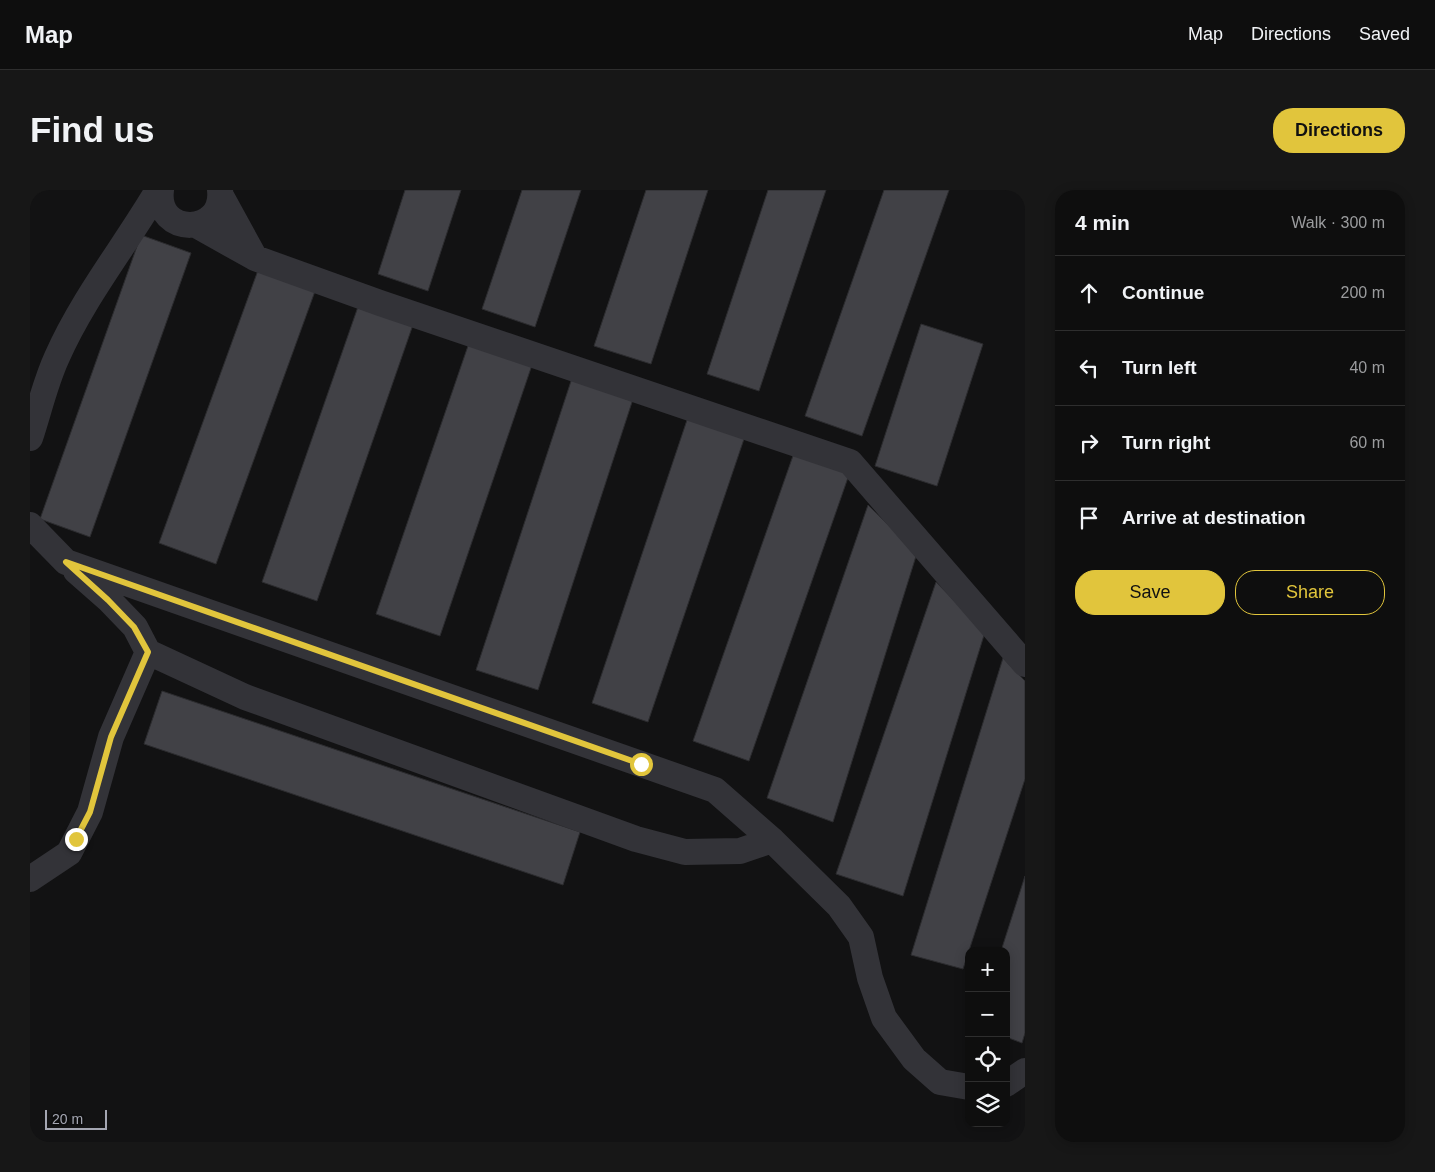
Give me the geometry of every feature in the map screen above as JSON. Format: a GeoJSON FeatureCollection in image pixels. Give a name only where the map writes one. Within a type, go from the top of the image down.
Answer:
{"type":"FeatureCollection","features":[{"type":"Feature","properties":{"kind":"lane"},"geometry":{"type":"LineString","coordinates":[[159,190],[162,208],[186,224],[255,258],[389,306],[850,462],[1025,664]]}},
{"type":"Feature","properties":{"kind":"lane"},"geometry":{"type":"LineString","coordinates":[[30,438],[57,357],[96,286],[159,190]]}},
{"type":"Feature","properties":{"kind":"lane"},"geometry":{"type":"LineString","coordinates":[[133,232],[206,222],[214,215],[221,193]]}},
{"type":"Feature","properties":{"kind":"lane"},"geometry":{"type":"LineString","coordinates":[[221,193],[255,258]]}},
{"type":"Feature","properties":{"kind":"lane"},"geometry":{"type":"LineString","coordinates":[[30,525],[134,627],[148,652],[244,697],[636,839],[685,852],[740,851],[772,840]]}},
{"type":"Feature","properties":{"kind":"lane"},"geometry":{"type":"LineString","coordinates":[[66,562],[716,790],[772,840],[839,906],[861,937],[870,978],[884,1018],[914,1058],[940,1082],[965,1087]]}},
{"type":"Feature","properties":{"kind":"lane"},"geometry":{"type":"LineString","coordinates":[[30,880],[70,853],[90,812],[111,737],[148,652]]}},
{"type":"Feature","properties":{"kind":"lane"},"geometry":{"type":"LineString","coordinates":[[1009,1082],[1025,1071]]}},
{"type":"Feature","properties":{"kind":"building"},"geometry":{"type":"Polygon","coordinates":[[[405,190],[461,190],[428,291],[378,274],[405,190]]]}},
{"type":"Feature","properties":{"kind":"building"},"geometry":{"type":"Polygon","coordinates":[[[522,190],[581,190],[535,327],[482,309],[522,190]]]}},
{"type":"Feature","properties":{"kind":"building"},"geometry":{"type":"Polygon","coordinates":[[[646,190],[708,190],[651,364],[594,346],[646,190]]]}},
{"type":"Feature","properties":{"kind":"building"},"geometry":{"type":"Polygon","coordinates":[[[768,190],[826,190],[759,391],[707,374],[768,190]]]}},
{"type":"Feature","properties":{"kind":"building"},"geometry":{"type":"Polygon","coordinates":[[[884,190],[949,190],[862,436],[805,416],[884,190]]]}},
{"type":"Feature","properties":{"kind":"building"},"geometry":{"type":"Polygon","coordinates":[[[141,235],[191,253],[90,537],[40,519],[141,235]]]}},
{"type":"Feature","properties":{"kind":"building"},"geometry":{"type":"Polygon","coordinates":[[[261,262],[318,283],[216,564],[159,543],[261,262]]]}},
{"type":"Feature","properties":{"kind":"building"},"geometry":{"type":"Polygon","coordinates":[[[360,301],[415,319],[317,601],[262,582],[360,301]]]}},
{"type":"Feature","properties":{"kind":"building"},"geometry":{"type":"Polygon","coordinates":[[[921,324],[983,344],[937,486],[875,466],[921,324]]]}},
{"type":"Feature","properties":{"kind":"building"},"geometry":{"type":"Polygon","coordinates":[[[470,340],[533,362],[440,636],[376,614],[470,340]]]}},
{"type":"Feature","properties":{"kind":"building"},"geometry":{"type":"Polygon","coordinates":[[[573,375],[634,396],[538,690],[476,670],[573,375]]]}},
{"type":"Feature","properties":{"kind":"building"},"geometry":{"type":"Polygon","coordinates":[[[688,417],[745,436],[648,722],[592,703],[688,417]]]}},
{"type":"Feature","properties":{"kind":"building"},"geometry":{"type":"Polygon","coordinates":[[[795,450],[851,469],[749,761],[693,741],[795,450]]]}},
{"type":"Feature","properties":{"kind":"building"},"geometry":{"type":"Polygon","coordinates":[[[868,505],[917,553],[833,822],[767,798],[868,505]]]}},
{"type":"Feature","properties":{"kind":"building"},"geometry":{"type":"Polygon","coordinates":[[[936,582],[985,632],[903,896],[836,874],[936,582]]]}},
{"type":"Feature","properties":{"kind":"building"},"geometry":{"type":"Polygon","coordinates":[[[1003,658],[1025,681],[1025,779],[970,947],[965,947],[963,969],[911,955],[1003,658]]]}},
{"type":"Feature","properties":{"kind":"building"},"geometry":{"type":"Polygon","coordinates":[[[162,691],[580,832],[563,885],[144,744],[162,691]]]}},
{"type":"Feature","properties":{"kind":"building"},"geometry":{"type":"Polygon","coordinates":[[[1025,876],[1025,1033],[1022,1043],[1010,1038],[1010,947],[1002,947],[1025,876]]]}},
{"type":"Feature","properties":{"kind":"route"},"geometry":{"type":"LineString","coordinates":[[76,839],[90,812],[111,737],[148,652],[134,627],[108,600],[66,562],[641,764]]}}]}
